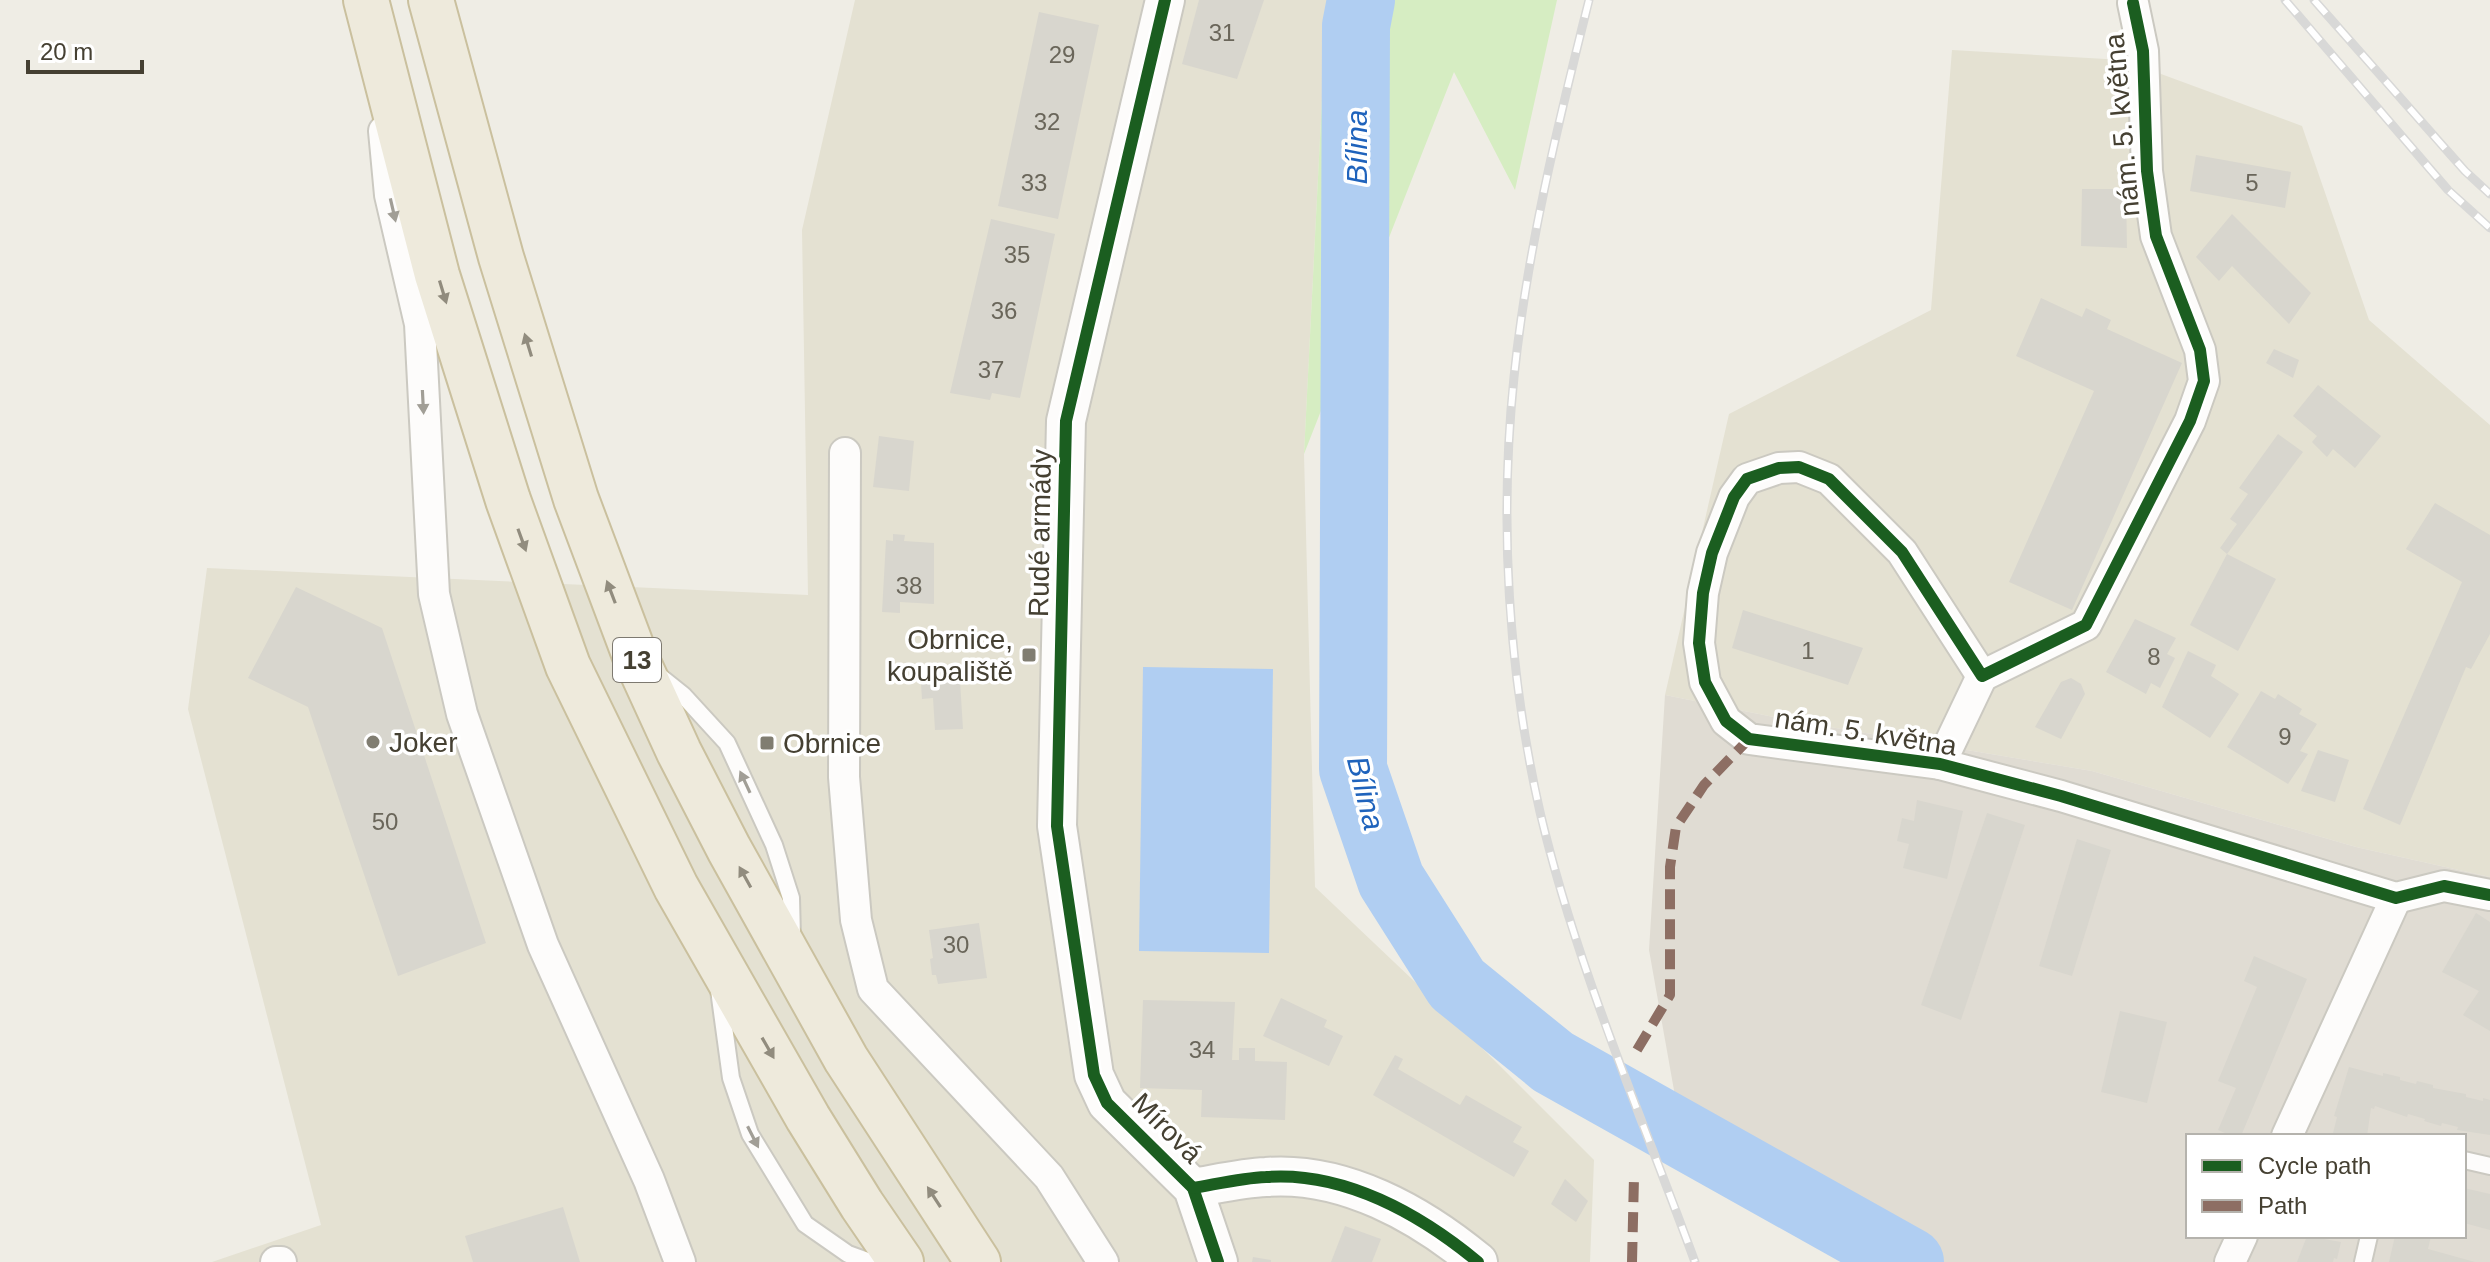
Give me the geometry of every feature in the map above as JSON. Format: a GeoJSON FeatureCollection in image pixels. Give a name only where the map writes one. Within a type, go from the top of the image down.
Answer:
{"type":"FeatureCollection","features":[{"type":"Feature","properties":{"kind":"highway","name":"13"},"geometry":{"type":"LineString","coordinates":[[366,0],[437,275],[508,500],[568,666],[630,796],[714,953],[808,1118],[901,1262]]}},
{"type":"Feature","properties":{"kind":"highway","name":"13"},"geometry":{"type":"LineString","coordinates":[[431,0],[501,257],[566,469],[635,656],[686,766],[846,1059],[978,1262]]}},
{"type":"Feature","properties":{"kind":"street","name":"Rudé armády"},"geometry":{"type":"LineString","coordinates":[[1094,1075],[1057,826],[1066,421],[1165,0]]}},
{"type":"Feature","properties":{"kind":"street","name":"nám. 5. května"},"geometry":{"type":"LineString","coordinates":[[1940,764],[1982,676],[2086,625],[2190,421],[2204,381],[2200,350],[2156,236],[2147,171],[2143,51],[2133,3]]}},
{"type":"Feature","properties":{"kind":"street"},"geometry":{"type":"LineString","coordinates":[[377,49],[390,195],[420,324],[434,594],[462,714],[543,945],[649,1180],[680,1262]]}},
{"type":"Feature","properties":{"kind":"street"},"geometry":{"type":"LineString","coordinates":[[845,453],[844,777],[856,920],[873,989],[1049,1177],[1103,1262]]}},
{"type":"Feature","properties":{"kind":"street","name":"nám. 5. května"},"geometry":{"type":"LineString","coordinates":[[1982,676],[1902,552],[1829,479],[1799,467],[1779,468],[1747,479],[1734,497],[1712,553],[1703,593],[1699,643],[1705,682],[1726,721],[1749,739],[1940,764],[2061,796],[2396,898]]}},
{"type":"Feature","properties":{"kind":"street"},"geometry":{"type":"LineString","coordinates":[[2288,1134],[2396,898],[2444,886],[2490,895]]}},
{"type":"Feature","properties":{"kind":"street","name":"Mírová"},"geometry":{"type":"LineString","coordinates":[[1094,1075],[1107,1103],[1193,1188],[1218,1262]]}},
{"type":"Feature","properties":{"kind":"street"},"geometry":{"type":"LineString","coordinates":[[1193,1188],[1267,1177],[1312,1179],[1368,1194],[1406,1211],[1454,1241],[1478,1262]]}},
{"type":"Feature","properties":{"kind":"street"},"geometry":{"type":"LineString","coordinates":[[2230,1262],[2241,1238]]}},
{"type":"Feature","properties":{"kind":"lane"},"geometry":{"type":"LineString","coordinates":[[714,953],[731,1078],[750,1134],[805,1224],[848,1254],[870,1262]]}},
{"type":"Feature","properties":{"kind":"lane"},"geometry":{"type":"LineString","coordinates":[[2466,1160],[2490,1166]]}},
{"type":"Feature","properties":{"kind":"lane"},"geometry":{"type":"LineString","coordinates":[[2363,1262],[2369,1238]]}},
{"type":"Feature","properties":{"kind":"shaded area"},"geometry":{"type":"Polygon","coordinates":[[[855,0],[1327,0],[1304,454],[1315,887],[1433,999],[1594,1160],[1590,1262],[212,1262],[321,1225],[188,709],[207,568],[808,595],[802,230],[855,0]]]}},
{"type":"Feature","properties":{"kind":"shaded area"},"geometry":{"type":"Polygon","coordinates":[[[1952,50],[2123,60],[2302,126],[2369,320],[2490,425],[2490,877],[2356,847],[2092,771],[1794,721],[1665,695],[1729,414],[1931,310],[1952,50]]]}},
{"type":"Feature","properties":{"kind":"shaded area"},"geometry":{"type":"Polygon","coordinates":[[[1665,695],[1794,721],[2092,771],[2356,847],[2490,877],[2490,1262],[1938,1262],[1677,1107],[1649,950],[1665,695]]]}},
{"type":"Feature","properties":{"kind":"green space"},"geometry":{"type":"Polygon","coordinates":[[[1327,0],[1557,0],[1515,190],[1454,72],[1304,454],[1327,0]]]}},
{"type":"Feature","properties":{"kind":"water"},"geometry":{"type":"Polygon","coordinates":[[[1143,667],[1273,669],[1269,953],[1139,951],[1143,667]]]}},
{"type":"Feature","properties":{"kind":"building"},"geometry":{"type":"Polygon","coordinates":[[[1199,0],[1264,0],[1237,79],[1182,64],[1199,0]]]}},
{"type":"Feature","properties":{"kind":"building"},"geometry":{"type":"Polygon","coordinates":[[[1039,12],[1099,25],[1058,219],[998,206],[1039,12]]]}},
{"type":"Feature","properties":{"kind":"building"},"geometry":{"type":"Polygon","coordinates":[[[2196,155],[2291,172],[2285,208],[2190,191],[2196,155]]]}},
{"type":"Feature","properties":{"kind":"building"},"geometry":{"type":"Polygon","coordinates":[[[2082,189],[2126,189],[2127,248],[2081,246],[2082,189]]]}},
{"type":"Feature","properties":{"kind":"building"},"geometry":{"type":"Polygon","coordinates":[[[2232,214],[2311,293],[2289,324],[2232,266],[2219,281],[2196,257],[2232,214]]]}},
{"type":"Feature","properties":{"kind":"building"},"geometry":{"type":"Polygon","coordinates":[[[991,219],[1055,234],[1020,398],[992,393],[990,400],[950,393],[991,219]]]}},
{"type":"Feature","properties":{"kind":"building"},"geometry":{"type":"Polygon","coordinates":[[[2041,298],[2082,317],[2086,308],[2111,320],[2107,329],[2182,363],[2072,610],[2009,582],[2094,391],[2016,356],[2041,298]]]}},
{"type":"Feature","properties":{"kind":"building"},"geometry":{"type":"Polygon","coordinates":[[[2274,349],[2299,360],[2293,378],[2266,363],[2274,349]]]}},
{"type":"Feature","properties":{"kind":"building"},"geometry":{"type":"Polygon","coordinates":[[[2318,385],[2381,436],[2355,468],[2333,449],[2327,457],[2312,442],[2317,436],[2293,416],[2318,385]]]}},
{"type":"Feature","properties":{"kind":"building"},"geometry":{"type":"Polygon","coordinates":[[[2278,434],[2303,452],[2227,554],[2220,548],[2237,524],[2230,519],[2248,494],[2239,488],[2278,434]]]}},
{"type":"Feature","properties":{"kind":"building"},"geometry":{"type":"Polygon","coordinates":[[[879,436],[914,441],[909,491],[873,487],[879,436]]]}},
{"type":"Feature","properties":{"kind":"building"},"geometry":{"type":"Polygon","coordinates":[[[2435,503],[2490,535],[2490,634],[2471,669],[2466,667],[2400,825],[2363,809],[2462,582],[2406,549],[2435,503]]]}},
{"type":"Feature","properties":{"kind":"building"},"geometry":{"type":"Polygon","coordinates":[[[893,534],[905,535],[904,541],[934,543],[934,604],[900,602],[900,613],[882,612],[886,540],[893,541],[893,534]]]}},
{"type":"Feature","properties":{"kind":"building"},"geometry":{"type":"Polygon","coordinates":[[[2227,554],[2276,579],[2238,651],[2190,625],[2227,554]]]}},
{"type":"Feature","properties":{"kind":"building"},"geometry":{"type":"Polygon","coordinates":[[[296,587],[382,628],[486,943],[398,976],[308,707],[248,678],[296,587]]]}},
{"type":"Feature","properties":{"kind":"building"},"geometry":{"type":"Polygon","coordinates":[[[1743,610],[1863,648],[1848,685],[1732,648],[1743,610]]]}},
{"type":"Feature","properties":{"kind":"building"},"geometry":{"type":"Polygon","coordinates":[[[2135,619],[2176,638],[2167,654],[2175,658],[2160,688],[2151,683],[2146,694],[2106,672],[2135,619]]]}},
{"type":"Feature","properties":{"kind":"building"},"geometry":{"type":"Polygon","coordinates":[[[2188,651],[2216,665],[2211,676],[2239,694],[2210,738],[2162,707],[2188,651]]]}},
{"type":"Feature","properties":{"kind":"building"},"geometry":{"type":"Polygon","coordinates":[[[959,665],[963,729],[935,730],[933,698],[922,699],[920,668],[959,665]]]}},
{"type":"Feature","properties":{"kind":"building"},"geometry":{"type":"Polygon","coordinates":[[[2071,678],[2081,684],[2085,694],[2061,739],[2035,727],[2061,682],[2071,678]]]}},
{"type":"Feature","properties":{"kind":"building"},"geometry":{"type":"Polygon","coordinates":[[[2261,691],[2275,699],[2278,694],[2302,709],[2299,714],[2317,724],[2300,751],[2308,754],[2288,784],[2227,747],[2261,691]]]}},
{"type":"Feature","properties":{"kind":"building"},"geometry":{"type":"Polygon","coordinates":[[[2318,750],[2349,760],[2335,802],[2301,791],[2318,750]]]}},
{"type":"Feature","properties":{"kind":"building"},"geometry":{"type":"Polygon","coordinates":[[[1917,800],[1963,811],[1947,879],[1903,868],[1909,844],[1897,841],[1902,818],[1914,821],[1917,800]]]}},
{"type":"Feature","properties":{"kind":"building"},"geometry":{"type":"Polygon","coordinates":[[[1987,813],[2025,825],[1961,1020],[1921,1005],[1987,813]]]}},
{"type":"Feature","properties":{"kind":"building"},"geometry":{"type":"Polygon","coordinates":[[[2077,839],[2111,850],[2072,976],[2039,966],[2077,839]]]}},
{"type":"Feature","properties":{"kind":"building"},"geometry":{"type":"Polygon","coordinates":[[[2476,913],[2490,922],[2490,1031],[2463,1015],[2479,991],[2442,972],[2476,913]]]}},
{"type":"Feature","properties":{"kind":"building"},"geometry":{"type":"Polygon","coordinates":[[[979,923],[987,978],[938,984],[936,975],[932,975],[929,930],[979,923]]]}},
{"type":"Feature","properties":{"kind":"building"},"geometry":{"type":"Polygon","coordinates":[[[2254,956],[2307,979],[2242,1134],[2227,1134],[2218,1130],[2236,1088],[2218,1081],[2257,987],[2244,981],[2254,956]]]}},
{"type":"Feature","properties":{"kind":"building"},"geometry":{"type":"Polygon","coordinates":[[[1281,998],[1327,1020],[1324,1027],[1343,1036],[1329,1066],[1263,1036],[1281,998]]]}},
{"type":"Feature","properties":{"kind":"building"},"geometry":{"type":"Polygon","coordinates":[[[1143,1000],[1235,1002],[1232,1060],[1239,1060],[1239,1048],[1255,1048],[1255,1061],[1287,1062],[1285,1120],[1201,1117],[1202,1090],[1140,1088],[1143,1000]]]}},
{"type":"Feature","properties":{"kind":"building"},"geometry":{"type":"Polygon","coordinates":[[[2120,1011],[2167,1022],[2147,1103],[2101,1092],[2120,1011]]]}},
{"type":"Feature","properties":{"kind":"building"},"geometry":{"type":"Polygon","coordinates":[[[1395,1055],[1403,1059],[1398,1069],[1460,1105],[1466,1095],[1522,1127],[1513,1142],[1529,1151],[1514,1177],[1373,1095],[1395,1055]]]}},
{"type":"Feature","properties":{"kind":"building"},"geometry":{"type":"Polygon","coordinates":[[[2349,1067],[2400,1077],[2400,1080],[2416,1084],[2417,1081],[2433,1085],[2433,1088],[2466,1094],[2466,1097],[2483,1101],[2483,1098],[2490,1100],[2490,1135],[2457,1130],[2458,1127],[2442,1123],[2441,1126],[2375,1106],[2371,1108],[2367,1134],[2330,1134],[2333,1133],[2337,1117],[2334,1116],[2349,1067]]]}},
{"type":"Feature","properties":{"kind":"building"},"geometry":{"type":"Polygon","coordinates":[[[1565,1179],[1588,1201],[1576,1222],[1551,1204],[1565,1179]]]}},
{"type":"Feature","properties":{"kind":"building"},"geometry":{"type":"Polygon","coordinates":[[[2466,1188],[2490,1194],[2490,1230],[2466,1224],[2466,1188]]]}},
{"type":"Feature","properties":{"kind":"building"},"geometry":{"type":"Polygon","coordinates":[[[563,1207],[580,1262],[473,1262],[465,1236],[563,1207]]]}},
{"type":"Feature","properties":{"kind":"building"},"geometry":{"type":"Polygon","coordinates":[[[1345,1226],[1381,1239],[1372,1262],[1331,1262],[1345,1226]]]}},
{"type":"Feature","properties":{"kind":"building"},"geometry":{"type":"Polygon","coordinates":[[[2306,1238],[2341,1242],[2337,1259],[2334,1258],[2333,1262],[2297,1262],[2306,1238]]]}},
{"type":"Feature","properties":{"kind":"building"},"geometry":{"type":"Polygon","coordinates":[[[2395,1238],[2431,1238],[2428,1249],[2475,1262],[2389,1262],[2395,1238]]]}},
{"type":"Feature","properties":{"kind":"building"},"geometry":{"type":"Polygon","coordinates":[[[1253,1257],[1271,1260],[1271,1262],[1252,1262],[1253,1257]]]}},
{"type":"Feature","properties":{"kind":"waterway","name":"Bílina"},"geometry":{"type":"LineString","coordinates":[[1361,0],[1356,26],[1353,769],[1391,880],[1457,984],[1553,1062],[1910,1262]]}},
{"type":"Feature","properties":{"kind":"railway"},"geometry":{"type":"LineString","coordinates":[[1589,0],[1535,235],[1520,329],[1509,431],[1509,596],[1529,759],[1555,869],[1591,983],[1695,1262]]}},
{"type":"Feature","properties":{"kind":"railway"},"geometry":{"type":"LineString","coordinates":[[2285,0],[2448,190],[2490,228]]}},
{"type":"Feature","properties":{"kind":"railway"},"geometry":{"type":"LineString","coordinates":[[2314,0],[2465,171],[2490,194]]}},
{"type":"Feature","properties":{"kind":"marked path"},"geometry":{"type":"LineString","coordinates":[[1637,1050],[1670,995],[1670,867],[1676,827],[1704,785],[1749,739]]}},
{"type":"Feature","properties":{"kind":"marked path"},"geometry":{"type":"LineString","coordinates":[[1632,1262],[1634,1177]]}},
{"type":"Feature","properties":{"kind":"cycle path"},"geometry":{"type":"LineString","coordinates":[[1165,0],[1066,421],[1057,826],[1094,1075],[1107,1103],[1193,1188],[1218,1262]]}},
{"type":"Feature","properties":{"kind":"cycle path"},"geometry":{"type":"LineString","coordinates":[[2133,3],[2143,51],[2147,171],[2156,236],[2200,350],[2204,381],[2190,421],[2086,625],[1982,676],[1902,552],[1829,479],[1799,467],[1779,468],[1747,479],[1734,497],[1712,553],[1703,593],[1699,643],[1705,682],[1726,721],[1749,739],[1940,764],[2061,796],[2396,898],[2444,886],[2490,895]]}},
{"type":"Feature","properties":{"kind":"cycle path"},"geometry":{"type":"LineString","coordinates":[[1193,1188],[1266,1177],[1324,1181],[1380,1199],[1406,1212],[1478,1262]]}},
{"type":"Feature","properties":{"kind":"place","name":"Obrnice, koupaliště"},"geometry":{"type":"Point","coordinates":[1029,655]}},
{"type":"Feature","properties":{"kind":"place","name":"Joker"},"geometry":{"type":"Point","coordinates":[373,742]}},
{"type":"Feature","properties":{"kind":"place","name":"Obrnice"},"geometry":{"type":"Point","coordinates":[767,743]}}]}
